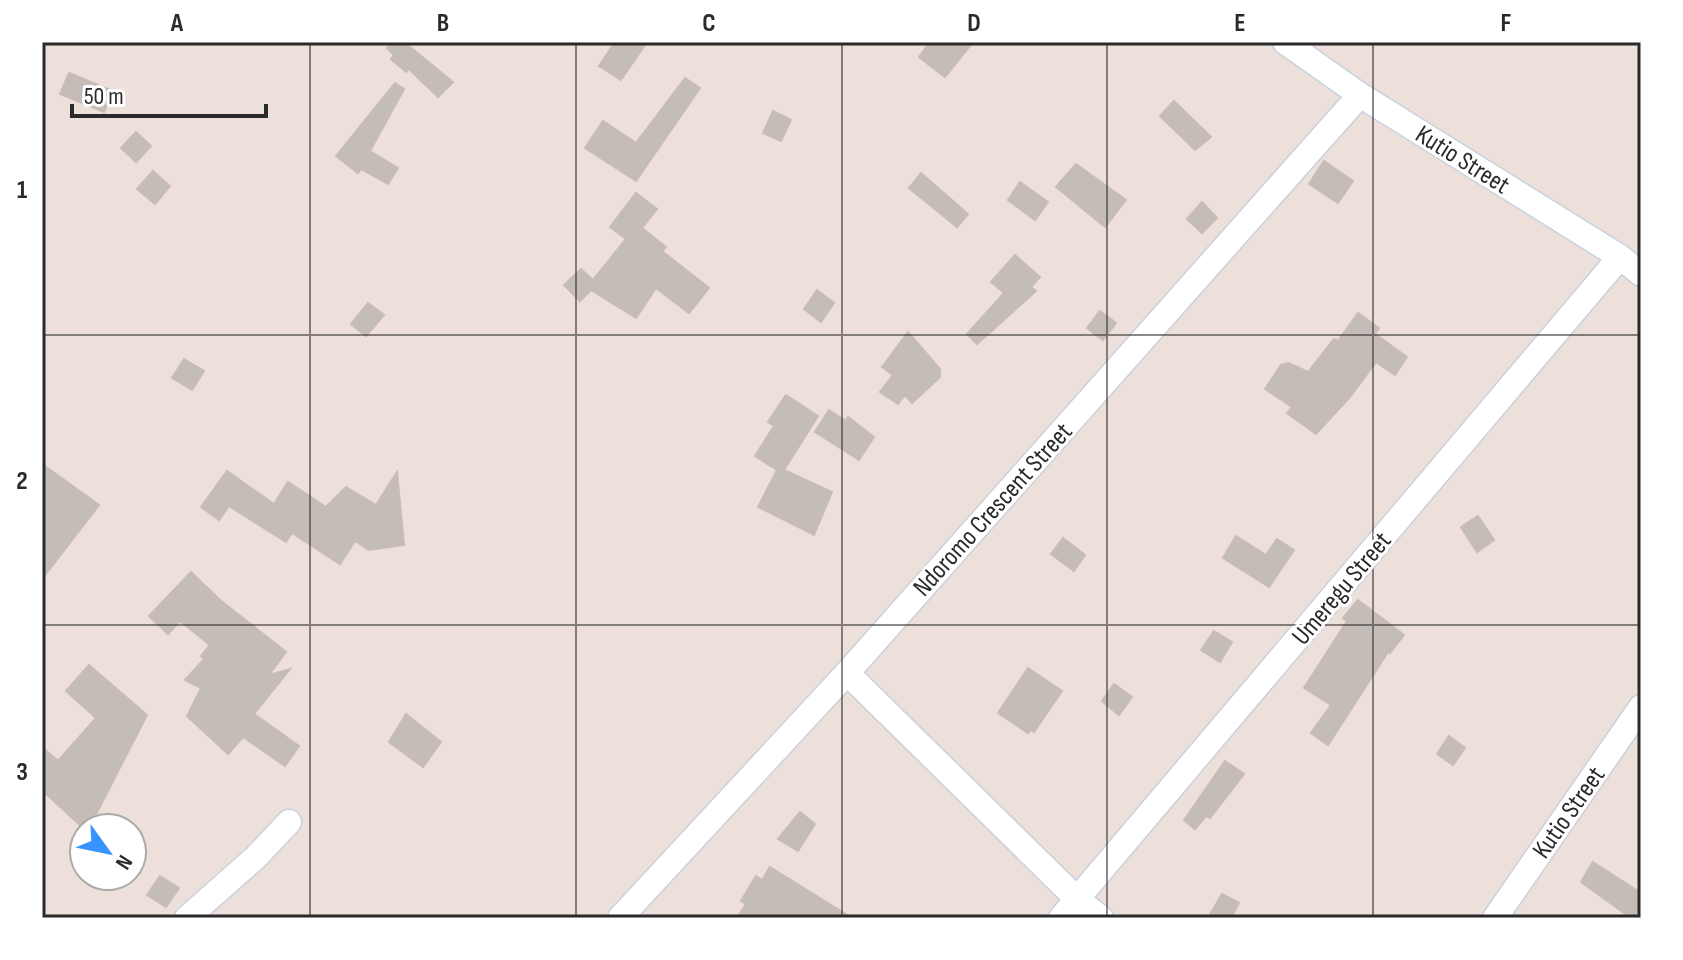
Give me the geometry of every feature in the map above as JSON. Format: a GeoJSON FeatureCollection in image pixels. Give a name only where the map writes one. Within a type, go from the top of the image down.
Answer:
{"type":"FeatureCollection","features":[{"type":"Feature","properties":{"kind":"street","name":"Kutio Street"},"geometry":{"type":"LineString","coordinates":[[1285,42],[1360,95],[1620,257],[1641,274]]}},
{"type":"Feature","properties":{"kind":"street","name":"Ndoromo Crescent Street"},"geometry":{"type":"LineString","coordinates":[[620,918],[847,673],[1360,95]]}},
{"type":"Feature","properties":{"kind":"street","name":"Umeregu Street"},"geometry":{"type":"LineString","coordinates":[[1061,918],[1620,257]]}},
{"type":"Feature","properties":{"kind":"street"},"geometry":{"type":"LineString","coordinates":[[847,673],[1078,900],[1101,918]]}},
{"type":"Feature","properties":{"kind":"street","name":"Kutio Street"},"geometry":{"type":"LineString","coordinates":[[1495,918],[1641,707]]}},
{"type":"Feature","properties":{"kind":"street"},"geometry":{"type":"LineString","coordinates":[[187,918],[256,857],[289,822]]}},
{"type":"Feature","properties":{"kind":"building"},"geometry":{"type":"Polygon","coordinates":[[[393,42],[404,42],[453,82],[438,97],[409,69],[406,72],[391,59],[394,55],[387,48],[393,42]]]}},
{"type":"Feature","properties":{"kind":"building"},"geometry":{"type":"Polygon","coordinates":[[[615,42],[647,42],[621,80],[599,66],[615,42]]]}},
{"type":"Feature","properties":{"kind":"building"},"geometry":{"type":"Polygon","coordinates":[[[930,42],[973,42],[945,77],[919,57],[930,42]]]}},
{"type":"Feature","properties":{"kind":"building"},"geometry":{"type":"Polygon","coordinates":[[[69,73],[113,91],[104,112],[60,94],[69,73]]]}},
{"type":"Feature","properties":{"kind":"building"},"geometry":{"type":"Polygon","coordinates":[[[685,78],[700,88],[636,181],[585,148],[603,121],[636,143],[685,78]]]}},
{"type":"Feature","properties":{"kind":"building"},"geometry":{"type":"Polygon","coordinates":[[[395,83],[404,89],[370,151],[398,168],[388,184],[361,169],[358,173],[336,156],[395,83]]]}},
{"type":"Feature","properties":{"kind":"building"},"geometry":{"type":"Polygon","coordinates":[[[1174,101],[1211,137],[1195,150],[1160,116],[1174,101]]]}},
{"type":"Feature","properties":{"kind":"building"},"geometry":{"type":"Polygon","coordinates":[[[773,111],[791,120],[781,141],[763,133],[773,111]]]}},
{"type":"Feature","properties":{"kind":"building"},"geometry":{"type":"Polygon","coordinates":[[[136,132],[151,146],[136,162],[121,148],[136,132]]]}},
{"type":"Feature","properties":{"kind":"building"},"geometry":{"type":"Polygon","coordinates":[[[1324,161],[1353,181],[1338,203],[1309,184],[1324,161]]]}},
{"type":"Feature","properties":{"kind":"building"},"geometry":{"type":"Polygon","coordinates":[[[1076,164],[1126,200],[1105,227],[1056,187],[1076,164]]]}},
{"type":"Feature","properties":{"kind":"building"},"geometry":{"type":"Polygon","coordinates":[[[153,171],[170,186],[155,204],[137,189],[153,171]]]}},
{"type":"Feature","properties":{"kind":"building"},"geometry":{"type":"Polygon","coordinates":[[[921,173],[968,214],[957,227],[909,188],[921,173]]]}},
{"type":"Feature","properties":{"kind":"building"},"geometry":{"type":"Polygon","coordinates":[[[1020,182],[1048,202],[1035,220],[1008,200],[1020,182]]]}},
{"type":"Feature","properties":{"kind":"building"},"geometry":{"type":"Polygon","coordinates":[[[636,193],[657,209],[642,228],[666,247],[662,251],[709,288],[689,313],[656,288],[636,318],[591,290],[580,301],[564,285],[581,269],[593,280],[626,239],[610,227],[636,193]]]}},
{"type":"Feature","properties":{"kind":"building"},"geometry":{"type":"Polygon","coordinates":[[[1202,202],[1217,218],[1202,233],[1187,219],[1202,202]]]}},
{"type":"Feature","properties":{"kind":"building"},"geometry":{"type":"Polygon","coordinates":[[[1015,255],[1040,277],[1031,287],[1036,291],[977,344],[967,334],[1004,293],[991,282],[1015,255]]]}},
{"type":"Feature","properties":{"kind":"building"},"geometry":{"type":"Polygon","coordinates":[[[817,290],[834,303],[821,322],[804,309],[817,290]]]}},
{"type":"Feature","properties":{"kind":"building"},"geometry":{"type":"Polygon","coordinates":[[[368,303],[384,315],[366,336],[351,324],[368,303]]]}},
{"type":"Feature","properties":{"kind":"building"},"geometry":{"type":"Polygon","coordinates":[[[1100,311],[1116,323],[1103,340],[1087,328],[1100,311]]]}},
{"type":"Feature","properties":{"kind":"building"},"geometry":{"type":"Polygon","coordinates":[[[1358,313],[1379,328],[1375,334],[1407,357],[1395,375],[1376,362],[1350,397],[1316,434],[1287,413],[1292,407],[1265,389],[1281,365],[1289,363],[1308,372],[1334,339],[1338,341],[1358,313]]]}},
{"type":"Feature","properties":{"kind":"building"},"geometry":{"type":"Polygon","coordinates":[[[908,332],[940,369],[940,377],[912,403],[905,395],[898,404],[880,392],[893,375],[882,367],[908,332]]]}},
{"type":"Feature","properties":{"kind":"building"},"geometry":{"type":"Polygon","coordinates":[[[184,359],[204,371],[192,390],[172,378],[184,359]]]}},
{"type":"Feature","properties":{"kind":"building"},"geometry":{"type":"Polygon","coordinates":[[[786,395],[818,416],[784,470],[832,492],[814,535],[758,507],[777,470],[755,456],[774,426],[768,422],[786,395]]]}},
{"type":"Feature","properties":{"kind":"building"},"geometry":{"type":"Polygon","coordinates":[[[829,410],[846,421],[848,417],[874,437],[859,460],[815,432],[829,410]]]}},
{"type":"Feature","properties":{"kind":"building"},"geometry":{"type":"Polygon","coordinates":[[[42,464],[99,505],[42,579],[42,464]]]}},
{"type":"Feature","properties":{"kind":"building"},"geometry":{"type":"Polygon","coordinates":[[[227,471],[274,504],[288,482],[326,507],[346,487],[376,505],[397,472],[404,545],[369,550],[355,541],[340,564],[292,533],[286,542],[229,506],[219,520],[201,507],[227,471]]]}},
{"type":"Feature","properties":{"kind":"building"},"geometry":{"type":"Polygon","coordinates":[[[1478,516],[1494,540],[1477,552],[1461,527],[1478,516]]]}},
{"type":"Feature","properties":{"kind":"building"},"geometry":{"type":"Polygon","coordinates":[[[1236,536],[1266,555],[1277,539],[1294,550],[1269,587],[1223,558],[1236,536]]]}},
{"type":"Feature","properties":{"kind":"building"},"geometry":{"type":"Polygon","coordinates":[[[1063,538],[1085,555],[1074,571],[1051,554],[1063,538]]]}},
{"type":"Feature","properties":{"kind":"building"},"geometry":{"type":"Polygon","coordinates":[[[191,572],[220,600],[286,652],[269,675],[290,669],[254,714],[299,746],[285,766],[243,737],[228,754],[187,716],[201,688],[185,680],[204,659],[201,656],[210,645],[180,621],[168,634],[149,616],[191,572]]]}},
{"type":"Feature","properties":{"kind":"building"},"geometry":{"type":"Polygon","coordinates":[[[1358,600],[1404,635],[1388,652],[1328,745],[1311,733],[1331,705],[1304,688],[1347,621],[1343,618],[1358,600]]]}},
{"type":"Feature","properties":{"kind":"building"},"geometry":{"type":"Polygon","coordinates":[[[1214,631],[1232,642],[1220,662],[1201,650],[1214,631]]]}},
{"type":"Feature","properties":{"kind":"building"},"geometry":{"type":"Polygon","coordinates":[[[89,665],[147,715],[97,812],[68,814],[42,790],[42,747],[58,761],[96,718],[66,691],[89,665]]]}},
{"type":"Feature","properties":{"kind":"building"},"geometry":{"type":"Polygon","coordinates":[[[1028,668],[1062,691],[1034,732],[1030,730],[1028,733],[998,713],[1028,668]]]}},
{"type":"Feature","properties":{"kind":"building"},"geometry":{"type":"Polygon","coordinates":[[[1114,684],[1132,697],[1119,715],[1102,701],[1114,684]]]}},
{"type":"Feature","properties":{"kind":"building"},"geometry":{"type":"Polygon","coordinates":[[[406,714],[441,742],[423,767],[389,742],[406,714]]]}},
{"type":"Feature","properties":{"kind":"building"},"geometry":{"type":"Polygon","coordinates":[[[1449,736],[1465,748],[1453,765],[1437,754],[1449,736]]]}},
{"type":"Feature","properties":{"kind":"building"},"geometry":{"type":"Polygon","coordinates":[[[1225,761],[1244,774],[1210,818],[1206,816],[1195,829],[1184,820],[1225,761]]]}},
{"type":"Feature","properties":{"kind":"building"},"geometry":{"type":"Polygon","coordinates":[[[800,812],[815,824],[798,851],[778,839],[800,812]]]}},
{"type":"Feature","properties":{"kind":"building"},"geometry":{"type":"Polygon","coordinates":[[[1593,862],[1641,893],[1641,918],[1631,918],[1581,882],[1593,862]]]}},
{"type":"Feature","properties":{"kind":"building"},"geometry":{"type":"Polygon","coordinates":[[[770,867],[852,918],[737,918],[746,904],[741,901],[756,876],[762,880],[770,867]]]}},
{"type":"Feature","properties":{"kind":"building"},"geometry":{"type":"Polygon","coordinates":[[[160,876],[179,888],[166,907],[147,895],[160,876]]]}},
{"type":"Feature","properties":{"kind":"building"},"geometry":{"type":"Polygon","coordinates":[[[1222,894],[1239,903],[1231,918],[1208,918],[1222,894]]]}}]}
